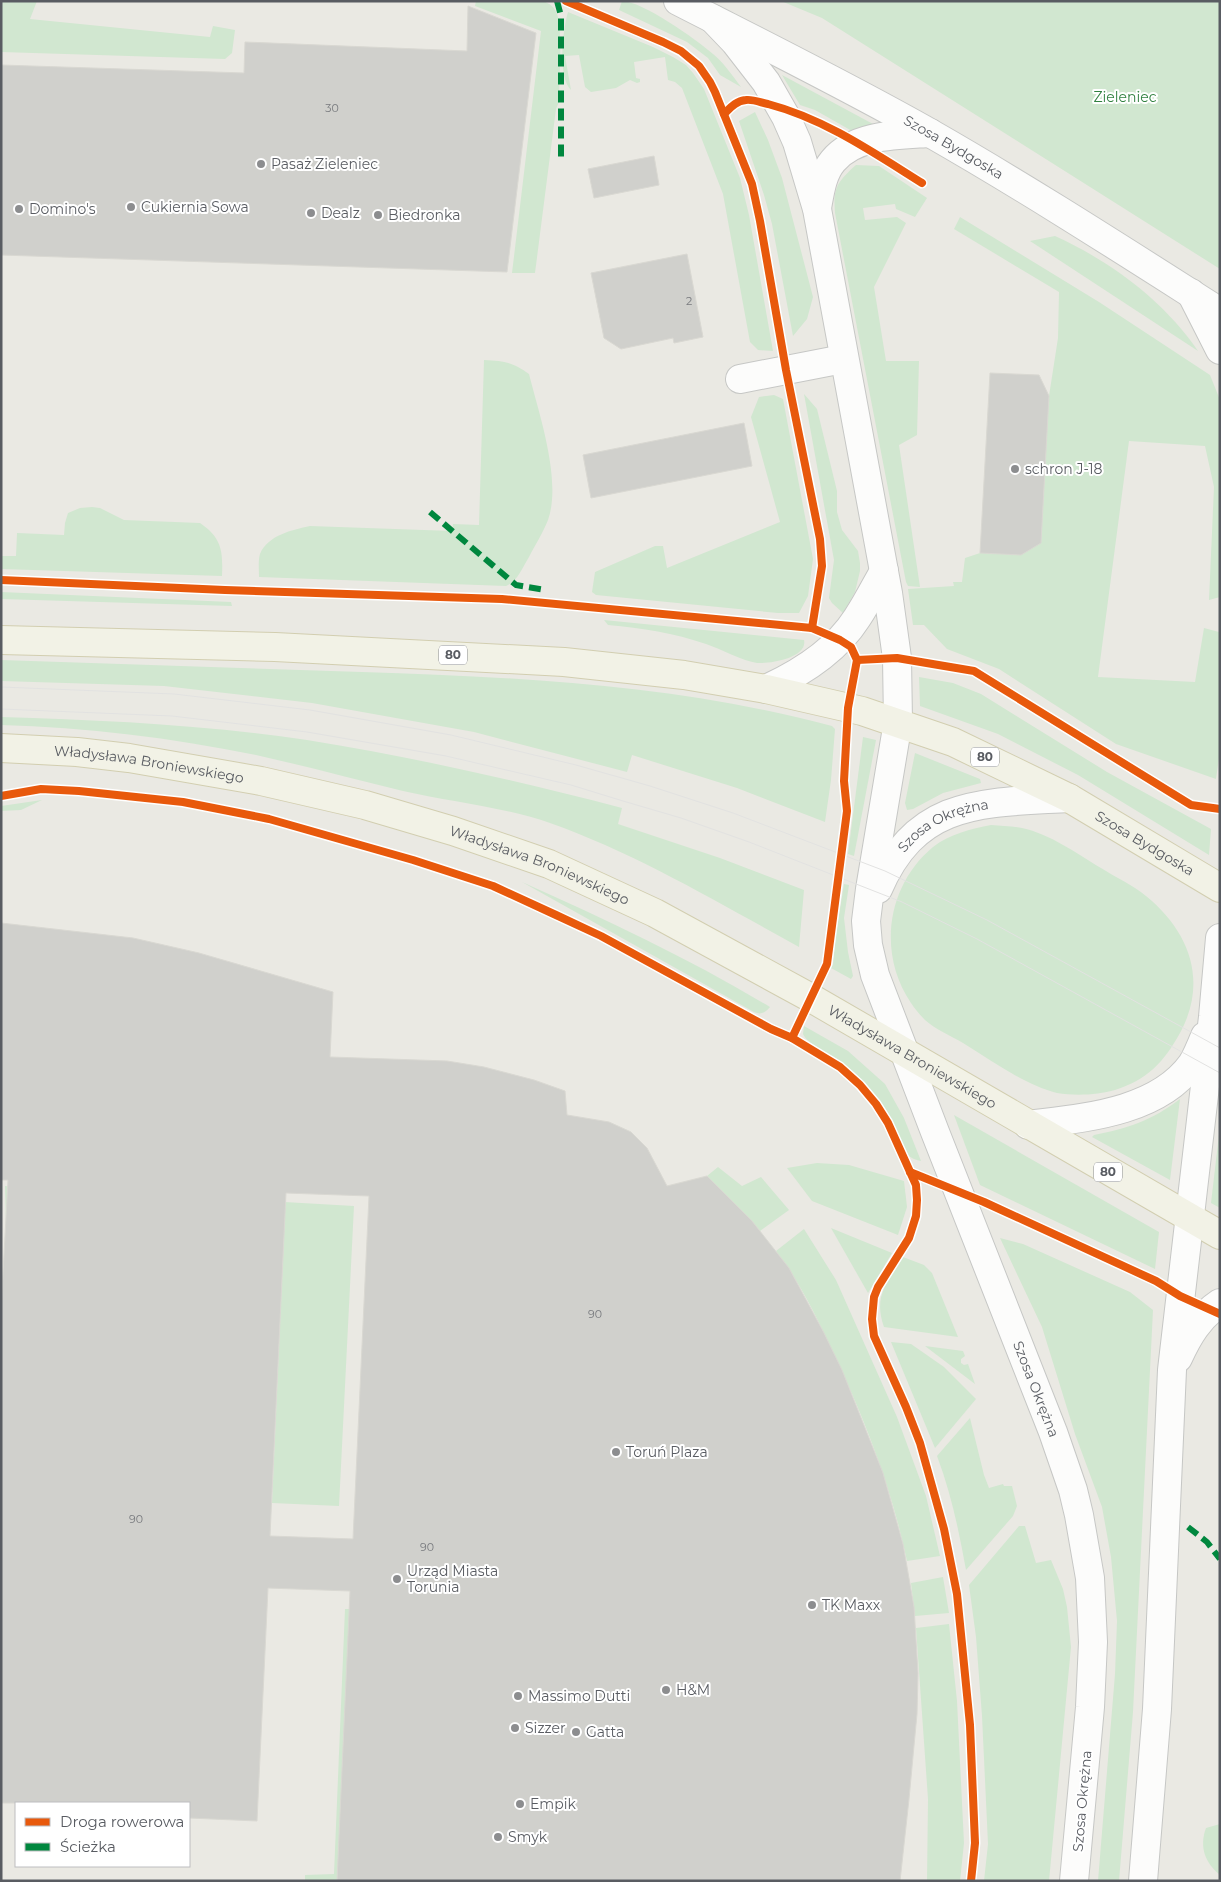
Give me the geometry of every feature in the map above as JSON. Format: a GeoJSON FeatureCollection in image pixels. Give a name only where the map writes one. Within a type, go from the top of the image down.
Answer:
{"type":"FeatureCollection","features":[{"type":"Feature","properties":{"kind":"main road","name":"80"},"geometry":{"type":"LineString","coordinates":[[1,640],[285,648],[564,662],[684,674],[766,689],[862,711],[898,722],[954,742],[1069,798]]}},
{"type":"Feature","properties":{"kind":"main road","name":"Władysława Broniewskiego"},"geometry":{"type":"LineString","coordinates":[[1,748],[77,752],[129,758],[261,781],[365,805],[453,831],[549,864],[654,913],[811,998],[1028,1125]]}},
{"type":"Feature","properties":{"kind":"main road","name":"Szosa Bydgoska"},"geometry":{"type":"LineString","coordinates":[[1069,798],[1220,888]]}},
{"type":"Feature","properties":{"kind":"main road","name":"80"},"geometry":{"type":"LineString","coordinates":[[1028,1125],[1220,1235]]}},
{"type":"Feature","properties":{"kind":"street","name":"Szosa Bydgoska"},"geometry":{"type":"LineString","coordinates":[[678,1],[930,133],[1132,255],[1220,312]]}},
{"type":"Feature","properties":{"kind":"street"},"geometry":{"type":"LineString","coordinates":[[713,19],[735,42],[766,82],[786,117],[797,142],[817,210]]}},
{"type":"Feature","properties":{"kind":"street"},"geometry":{"type":"LineString","coordinates":[[817,210],[820,189],[833,160],[852,147],[876,137],[930,133]]}},
{"type":"Feature","properties":{"kind":"street","name":"Szosa Okrężna"},"geometry":{"type":"LineString","coordinates":[[817,210],[843,359],[884,571],[896,655],[898,722],[866,921],[868,945],[875,975],[1053,1432],[1079,1515],[1090,1578],[1093,1642],[1090,1708],[1074,1881]]}},
{"type":"Feature","properties":{"kind":"street"},"geometry":{"type":"LineString","coordinates":[[1191,293],[1220,350]]}},
{"type":"Feature","properties":{"kind":"street"},"geometry":{"type":"LineString","coordinates":[[740,379],[843,359]]}},
{"type":"Feature","properties":{"kind":"street"},"geometry":{"type":"LineString","coordinates":[[766,689],[794,676],[840,640],[856,620],[884,571]]}},
{"type":"Feature","properties":{"kind":"street","name":"Szosa Okrężna"},"geometry":{"type":"LineString","coordinates":[[866,921],[885,871],[901,848],[918,831],[960,809],[1069,798]]}},
{"type":"Feature","properties":{"kind":"street"},"geometry":{"type":"LineString","coordinates":[[1143,1881],[1157,1709],[1172,1370],[1220,938]]}},
{"type":"Feature","properties":{"kind":"street"},"geometry":{"type":"LineString","coordinates":[[1028,1125],[1086,1118],[1138,1104],[1175,1083],[1195,1059],[1212,1017]]}},
{"type":"Feature","properties":{"kind":"street"},"geometry":{"type":"LineString","coordinates":[[1172,1370],[1188,1335],[1201,1319],[1220,1303]]}},
{"type":"Feature","properties":{"kind":"green space"},"geometry":{"type":"Polygon","coordinates":[[[1,1],[37,1],[30,19],[210,37],[213,26],[235,30],[232,53],[225,59],[1,52],[1,1]]]}},
{"type":"Feature","properties":{"kind":"green space"},"geometry":{"type":"Polygon","coordinates":[[[476,1],[543,1],[555,9],[559,22],[559,102],[556,109],[535,273],[512,273],[541,31],[475,6],[476,1]]]}},
{"type":"Feature","properties":{"kind":"green space"},"geometry":{"type":"Polygon","coordinates":[[[622,1],[642,7],[694,39],[721,61],[741,87],[720,75],[708,58],[687,42],[619,10],[622,1]]]}},
{"type":"Feature","properties":{"kind":"green space","name":"Zieleniec"},"geometry":{"type":"Polygon","coordinates":[[[781,1],[1220,1],[1220,269],[822,18],[781,1]]]}},
{"type":"Feature","properties":{"kind":"green space"},"geometry":{"type":"Polygon","coordinates":[[[568,12],[673,57],[686,65],[704,89],[740,178],[749,215],[773,351],[758,350],[750,342],[723,194],[682,88],[675,82],[668,80],[665,57],[634,62],[636,78],[640,79],[640,82],[637,83],[630,80],[616,88],[591,92],[585,87],[579,55],[565,56],[571,90],[564,74],[562,52],[568,12]]]}},
{"type":"Feature","properties":{"kind":"green space"},"geometry":{"type":"Polygon","coordinates":[[[782,75],[873,124],[852,131],[815,110],[800,105],[782,75]]]}},
{"type":"Feature","properties":{"kind":"green space"},"geometry":{"type":"Polygon","coordinates":[[[755,112],[782,178],[813,297],[807,319],[793,336],[772,224],[739,121],[755,112]]]}},
{"type":"Feature","properties":{"kind":"green space"},"geometry":{"type":"Polygon","coordinates":[[[856,165],[879,166],[927,198],[915,217],[896,209],[895,204],[863,208],[865,220],[897,217],[906,223],[874,287],[886,361],[919,361],[917,435],[899,445],[920,587],[908,586],[906,582],[835,213],[835,197],[840,181],[856,165]]]}},
{"type":"Feature","properties":{"kind":"green space"},"geometry":{"type":"Polygon","coordinates":[[[960,217],[1099,302],[1210,375],[1220,400],[1220,597],[1209,600],[1214,487],[1205,446],[1129,441],[1098,677],[1195,682],[1204,628],[1219,632],[1220,751],[1216,779],[1116,744],[999,669],[947,649],[924,625],[913,625],[908,589],[954,586],[953,582],[962,582],[965,558],[980,553],[1041,543],[1049,396],[1058,338],[1059,292],[954,229],[960,217]]]}},
{"type":"Feature","properties":{"kind":"green space"},"geometry":{"type":"Polygon","coordinates":[[[1055,236],[1096,257],[1134,284],[1169,315],[1198,351],[1030,241],[1055,236]]]}},
{"type":"Feature","properties":{"kind":"green space"},"geometry":{"type":"Polygon","coordinates":[[[484,360],[508,363],[529,374],[548,447],[551,467],[552,504],[548,520],[514,581],[506,586],[259,577],[259,556],[269,542],[281,534],[310,526],[452,531],[453,524],[479,525],[484,360]]]}},
{"type":"Feature","properties":{"kind":"green space"},"geometry":{"type":"Polygon","coordinates":[[[804,394],[817,409],[837,491],[837,512],[842,530],[858,551],[860,571],[855,592],[843,613],[829,598],[834,560],[804,394]]]}},
{"type":"Feature","properties":{"kind":"green space"},"geometry":{"type":"Polygon","coordinates":[[[774,395],[783,399],[813,559],[808,596],[799,613],[778,613],[596,595],[592,592],[595,572],[655,546],[663,546],[667,568],[780,522],[751,417],[759,397],[774,395]]]}},
{"type":"Feature","properties":{"kind":"green space"},"geometry":{"type":"Polygon","coordinates":[[[80,508],[100,508],[124,520],[200,523],[213,534],[220,546],[222,576],[1,569],[1,556],[16,556],[17,533],[64,535],[68,513],[80,508]]]}},
{"type":"Feature","properties":{"kind":"green space"},"geometry":{"type":"Polygon","coordinates":[[[1,592],[231,602],[232,606],[1,599],[1,592]]]}},
{"type":"Feature","properties":{"kind":"green space"},"geometry":{"type":"Polygon","coordinates":[[[604,620],[804,640],[804,646],[800,651],[787,659],[757,663],[694,640],[658,631],[608,625],[604,620]]]}},
{"type":"Feature","properties":{"kind":"green space"},"geometry":{"type":"Polygon","coordinates":[[[1,660],[421,674],[540,680],[657,692],[774,712],[832,726],[835,729],[825,822],[737,788],[632,755],[627,772],[474,732],[312,703],[164,686],[1,681],[1,660]]]}},
{"type":"Feature","properties":{"kind":"green space"},"geometry":{"type":"Polygon","coordinates":[[[919,677],[953,683],[981,694],[1107,772],[1211,829],[1209,855],[1078,775],[998,734],[920,706],[919,677]]]}},
{"type":"Feature","properties":{"kind":"green space"},"geometry":{"type":"Polygon","coordinates":[[[1,717],[155,724],[231,730],[307,740],[466,770],[622,808],[618,824],[720,858],[804,890],[799,947],[646,864],[582,835],[532,817],[403,791],[256,755],[161,739],[97,731],[1,725],[1,717]]]}},
{"type":"Feature","properties":{"kind":"green space"},"geometry":{"type":"Polygon","coordinates":[[[863,737],[876,740],[854,856],[848,854],[863,737]]]}},
{"type":"Feature","properties":{"kind":"green space"},"geometry":{"type":"Polygon","coordinates":[[[915,753],[980,779],[981,783],[943,793],[913,809],[907,810],[905,803],[915,753]]]}},
{"type":"Feature","properties":{"kind":"green space"},"geometry":{"type":"Polygon","coordinates":[[[42,800],[21,810],[1,811],[1,806],[42,800]]]}},
{"type":"Feature","properties":{"kind":"green space"},"geometry":{"type":"Polygon","coordinates":[[[991,825],[1022,828],[1043,835],[1063,845],[1146,896],[1174,925],[1190,958],[1193,976],[1193,995],[1180,1033],[1168,1053],[1154,1069],[1136,1081],[1115,1090],[1094,1094],[1064,1094],[1045,1089],[1009,1072],[933,1026],[916,1010],[900,984],[891,942],[892,921],[897,900],[905,880],[917,863],[939,842],[960,833],[991,825]]]}},
{"type":"Feature","properties":{"kind":"green space"},"geometry":{"type":"Polygon","coordinates":[[[522,882],[648,941],[740,989],[770,1007],[763,1013],[754,1012],[522,882]]]}},
{"type":"Feature","properties":{"kind":"green space"},"geometry":{"type":"Polygon","coordinates":[[[844,884],[849,885],[844,918],[853,976],[851,979],[831,968],[844,884]]]}},
{"type":"Feature","properties":{"kind":"green space"},"geometry":{"type":"Polygon","coordinates":[[[804,1026],[848,1051],[885,1084],[904,1118],[921,1161],[913,1159],[903,1150],[888,1114],[870,1089],[849,1068],[806,1039],[803,1034],[804,1026]]]}},
{"type":"Feature","properties":{"kind":"green space"},"geometry":{"type":"Polygon","coordinates":[[[1180,1099],[1170,1180],[1092,1137],[1139,1123],[1160,1113],[1180,1099]]]}},
{"type":"Feature","properties":{"kind":"green space"},"geometry":{"type":"Polygon","coordinates":[[[954,1115],[1159,1232],[1155,1269],[980,1185],[954,1115]]]}},
{"type":"Feature","properties":{"kind":"green space"},"geometry":{"type":"Polygon","coordinates":[[[1220,1126],[1220,1208],[1211,1203],[1220,1126]]]}},
{"type":"Feature","properties":{"kind":"green space"},"geometry":{"type":"Polygon","coordinates":[[[817,1163],[849,1165],[904,1181],[907,1207],[898,1235],[812,1201],[787,1168],[817,1163]]]}},
{"type":"Feature","properties":{"kind":"green space"},"geometry":{"type":"Polygon","coordinates":[[[718,1167],[742,1186],[761,1177],[789,1210],[760,1231],[707,1176],[718,1167]]]}},
{"type":"Feature","properties":{"kind":"green space"},"geometry":{"type":"Polygon","coordinates":[[[5,1186],[354,1206],[339,1506],[272,1503],[284,1237],[6,1225],[5,1186]]]}},
{"type":"Feature","properties":{"kind":"green space"},"geometry":{"type":"Polygon","coordinates":[[[831,1228],[892,1253],[868,1293],[831,1228]]]}},
{"type":"Feature","properties":{"kind":"green space"},"geometry":{"type":"Polygon","coordinates":[[[804,1229],[836,1280],[897,1417],[926,1496],[940,1556],[907,1561],[894,1508],[856,1404],[808,1301],[776,1251],[804,1229]]]}},
{"type":"Feature","properties":{"kind":"green space"},"geometry":{"type":"Polygon","coordinates":[[[1000,1238],[1023,1244],[1130,1292],[1153,1310],[1133,1712],[1119,1881],[1098,1881],[1115,1674],[1117,1621],[1111,1557],[1102,1507],[1075,1434],[1042,1327],[1000,1238]]]}},
{"type":"Feature","properties":{"kind":"green space"},"geometry":{"type":"Polygon","coordinates":[[[903,1257],[924,1265],[932,1273],[958,1337],[884,1327],[880,1307],[883,1290],[903,1257]]]}},
{"type":"Feature","properties":{"kind":"green space"},"geometry":{"type":"Polygon","coordinates":[[[891,1342],[911,1344],[944,1367],[976,1399],[935,1448],[891,1342]]]}},
{"type":"Feature","properties":{"kind":"green space"},"geometry":{"type":"Polygon","coordinates":[[[925,1346],[963,1351],[965,1356],[961,1359],[961,1363],[964,1365],[968,1364],[975,1384],[925,1346]]]}},
{"type":"Feature","properties":{"kind":"green space"},"geometry":{"type":"Polygon","coordinates":[[[970,1418],[989,1488],[1003,1484],[1004,1486],[1012,1486],[1017,1506],[1013,1516],[966,1570],[954,1512],[937,1456],[970,1418]]]}},
{"type":"Feature","properties":{"kind":"green space"},"geometry":{"type":"Polygon","coordinates":[[[1019,1526],[1025,1526],[1036,1563],[1051,1560],[1063,1589],[1067,1607],[1071,1647],[1049,1881],[984,1881],[988,1844],[982,1716],[976,1637],[969,1585],[1019,1526]]]}},
{"type":"Feature","properties":{"kind":"green space"},"geometry":{"type":"Polygon","coordinates":[[[943,1577],[949,1613],[915,1616],[911,1583],[943,1577]]]}},
{"type":"Feature","properties":{"kind":"green space"},"geometry":{"type":"Polygon","coordinates":[[[345,1609],[350,1609],[337,1881],[305,1881],[305,1875],[334,1874],[345,1609]]]}},
{"type":"Feature","properties":{"kind":"green space"},"geometry":{"type":"Polygon","coordinates":[[[949,1624],[957,1701],[964,1843],[960,1881],[927,1881],[928,1799],[916,1628],[949,1624]]]}},
{"type":"Feature","properties":{"kind":"green space"},"geometry":{"type":"Polygon","coordinates":[[[1220,1824],[1220,1875],[1207,1860],[1203,1842],[1206,1828],[1220,1824]]]}},
{"type":"Feature","properties":{"kind":"building","name":"Pasaż Zieleniec"},"geometry":{"type":"Polygon","coordinates":[[[468,6],[536,33],[507,272],[1,255],[1,65],[244,73],[245,42],[467,51],[468,6]]]}},
{"type":"Feature","properties":{"kind":"building"},"geometry":{"type":"Polygon","coordinates":[[[654,156],[659,185],[594,198],[588,169],[654,156]]]}},
{"type":"Feature","properties":{"kind":"building"},"geometry":{"type":"Polygon","coordinates":[[[687,254],[703,337],[674,343],[673,338],[621,349],[604,338],[591,273],[687,254]]]}},
{"type":"Feature","properties":{"kind":"building","name":"schron J-18"},"geometry":{"type":"Polygon","coordinates":[[[990,373],[1039,375],[1049,396],[1041,543],[1021,555],[980,553],[990,373]]]}},
{"type":"Feature","properties":{"kind":"building"},"geometry":{"type":"Polygon","coordinates":[[[744,423],[752,466],[591,498],[583,455],[744,423]]]}},
{"type":"Feature","properties":{"kind":"building","name":"Toruń Plaza"},"geometry":{"type":"Polygon","coordinates":[[[1,923],[133,938],[199,953],[333,992],[330,1057],[447,1061],[484,1067],[534,1080],[565,1091],[567,1115],[609,1122],[631,1132],[647,1148],[667,1186],[707,1176],[752,1221],[789,1268],[823,1331],[842,1370],[883,1473],[903,1544],[914,1607],[918,1673],[917,1714],[900,1881],[337,1881],[350,1591],[268,1588],[257,1821],[190,1818],[190,1802],[1,1803],[1,1310],[8,1180],[1,1180],[1,923]],[[286,1193],[270,1536],[353,1539],[369,1196],[286,1193]]]}},
{"type":"Feature","properties":{"kind":"tram line"},"geometry":{"type":"LineString","coordinates":[[1,687],[174,694],[310,710],[451,735],[576,765],[650,786],[733,813],[885,871],[987,920],[1220,1048]]}},
{"type":"Feature","properties":{"kind":"tram line"},"geometry":{"type":"LineString","coordinates":[[1,709],[172,716],[307,732],[446,756],[571,785],[681,818],[749,842],[902,902],[977,939],[1220,1073]]}},
{"type":"Feature","properties":{"kind":"marked path"},"geometry":{"type":"LineString","coordinates":[[557,1],[561,16],[561,161]]}},
{"type":"Feature","properties":{"kind":"marked path"},"geometry":{"type":"LineString","coordinates":[[430,512],[516,585],[545,590]]}},
{"type":"Feature","properties":{"kind":"marked path"},"geometry":{"type":"LineString","coordinates":[[1188,1527],[1207,1542],[1220,1559]]}},
{"type":"Feature","properties":{"kind":"cycle path"},"geometry":{"type":"LineString","coordinates":[[566,1],[663,42],[681,51],[699,66],[715,92],[752,184],[786,370],[820,539],[822,566],[812,628]]}},
{"type":"Feature","properties":{"kind":"cycle path"},"geometry":{"type":"LineString","coordinates":[[724,114],[736,103],[749,100],[789,110],[848,138],[922,183]]}},
{"type":"Feature","properties":{"kind":"cycle path"},"geometry":{"type":"LineString","coordinates":[[1,580],[225,590],[502,599],[812,628],[840,640],[851,647],[857,660],[848,708],[844,781],[847,811],[827,964],[792,1038]]}},
{"type":"Feature","properties":{"kind":"cycle path"},"geometry":{"type":"LineString","coordinates":[[857,660],[897,658],[974,671],[1191,805],[1220,809]]}},
{"type":"Feature","properties":{"kind":"cycle path"},"geometry":{"type":"LineString","coordinates":[[1,796],[41,789],[183,802],[269,819],[413,860],[493,886],[601,936],[771,1029],[792,1038],[840,1067],[860,1085],[876,1104],[888,1123],[916,1185],[916,1216],[909,1238],[878,1287],[874,1297],[872,1319],[874,1336],[920,1443],[944,1529],[957,1594],[970,1725],[975,1843],[971,1881]]}},
{"type":"Feature","properties":{"kind":"cycle path"},"geometry":{"type":"LineString","coordinates":[[910,1172],[984,1202],[1156,1281],[1180,1296],[1220,1314]]}},
{"type":"Feature","properties":{"kind":"place","name":"Pasaż Zieleniec"},"geometry":{"type":"Point","coordinates":[261,164]}},
{"type":"Feature","properties":{"kind":"place","name":"Cukiernia Sowa"},"geometry":{"type":"Point","coordinates":[131,207]}},
{"type":"Feature","properties":{"kind":"place","name":"Domino's"},"geometry":{"type":"Point","coordinates":[19,209]}},
{"type":"Feature","properties":{"kind":"place","name":"Dealz"},"geometry":{"type":"Point","coordinates":[311,213]}},
{"type":"Feature","properties":{"kind":"place","name":"Biedronka"},"geometry":{"type":"Point","coordinates":[378,215]}},
{"type":"Feature","properties":{"kind":"place","name":"schron J-18"},"geometry":{"type":"Point","coordinates":[1015,469]}},
{"type":"Feature","properties":{"kind":"place","name":"Toruń Plaza"},"geometry":{"type":"Point","coordinates":[616,1452]}},
{"type":"Feature","properties":{"kind":"place","name":"Urząd Miasta Torunia"},"geometry":{"type":"Point","coordinates":[397,1579]}},
{"type":"Feature","properties":{"kind":"place","name":"TK Maxx"},"geometry":{"type":"Point","coordinates":[812,1605]}},
{"type":"Feature","properties":{"kind":"place","name":"H&M"},"geometry":{"type":"Point","coordinates":[666,1690]}},
{"type":"Feature","properties":{"kind":"place","name":"Massimo Dutti"},"geometry":{"type":"Point","coordinates":[518,1696]}},
{"type":"Feature","properties":{"kind":"place","name":"Sizzer"},"geometry":{"type":"Point","coordinates":[515,1728]}},
{"type":"Feature","properties":{"kind":"place","name":"Gatta"},"geometry":{"type":"Point","coordinates":[576,1732]}},
{"type":"Feature","properties":{"kind":"place","name":"Empik"},"geometry":{"type":"Point","coordinates":[520,1804]}},
{"type":"Feature","properties":{"kind":"place","name":"Smyk"},"geometry":{"type":"Point","coordinates":[498,1837]}}]}
